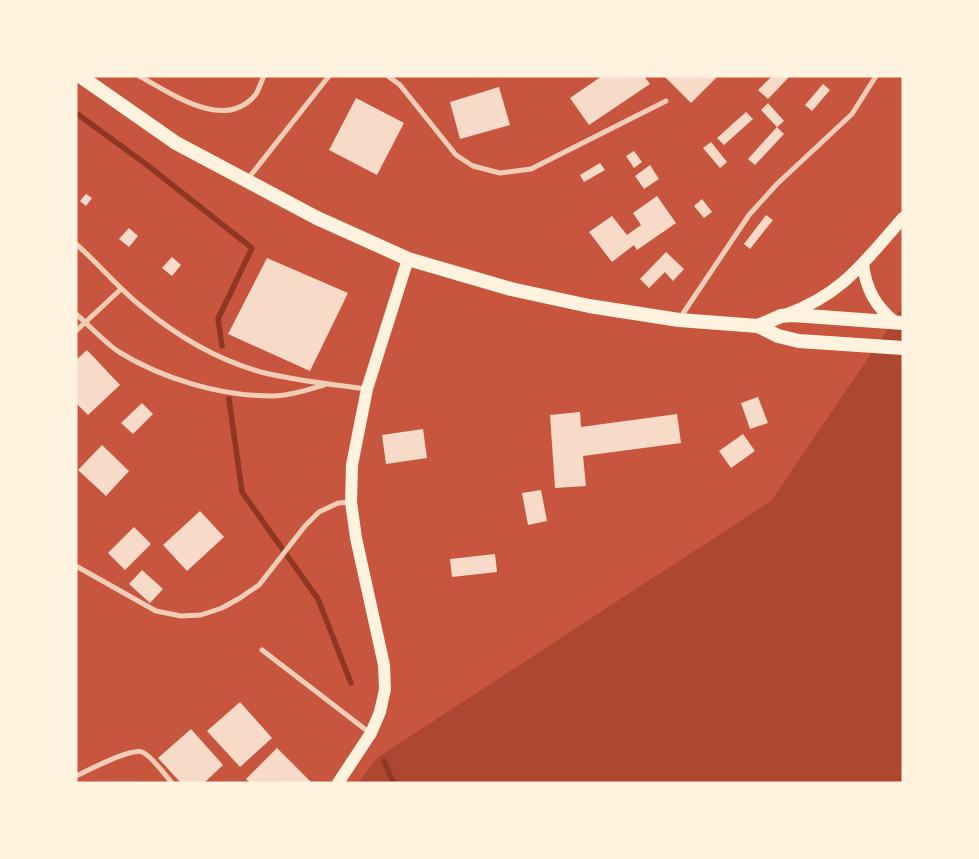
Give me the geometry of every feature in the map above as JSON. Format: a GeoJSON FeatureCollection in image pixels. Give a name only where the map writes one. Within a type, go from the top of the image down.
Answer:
{"type":"FeatureCollection","features":[{"type":"Feature","properties":{"kind":"highway"},"geometry":{"type":"LineString","coordinates":[[80,76],[176,143],[317,218],[408,259],[511,289],[589,306],[679,320],[758,326],[768,332],[788,339],[900,348]]}},
{"type":"Feature","properties":{"kind":"highway"},"geometry":{"type":"LineString","coordinates":[[758,326],[781,316],[805,315],[899,323]]}},
{"type":"Feature","properties":{"kind":"main road"},"geometry":{"type":"LineString","coordinates":[[781,316],[799,310],[826,296],[850,278],[903,218]]}},
{"type":"Feature","properties":{"kind":"main road"},"geometry":{"type":"LineString","coordinates":[[338,783],[371,733],[380,712],[385,689],[384,665],[366,585],[351,502],[352,465],[367,389],[408,259]]}},
{"type":"Feature","properties":{"kind":"main road"},"geometry":{"type":"LineString","coordinates":[[864,264],[865,278],[876,304],[885,314],[899,323]]}},
{"type":"Feature","properties":{"kind":"street"},"geometry":{"type":"LineString","coordinates":[[139,76],[195,105],[215,111],[231,110],[247,102],[257,93],[264,76]]}},
{"type":"Feature","properties":{"kind":"street"},"geometry":{"type":"LineString","coordinates":[[247,180],[329,76]]}},
{"type":"Feature","properties":{"kind":"street"},"geometry":{"type":"LineString","coordinates":[[388,76],[400,85],[456,155],[473,166],[500,173],[531,169],[666,101]]}},
{"type":"Feature","properties":{"kind":"street"},"geometry":{"type":"LineString","coordinates":[[679,320],[749,215],[777,184],[852,114],[876,76]]}},
{"type":"Feature","properties":{"kind":"street"},"geometry":{"type":"LineString","coordinates":[[76,244],[142,307],[186,339],[232,362],[260,372],[367,389]]}},
{"type":"Feature","properties":{"kind":"street"},"geometry":{"type":"LineString","coordinates":[[76,331],[121,289]]}},
{"type":"Feature","properties":{"kind":"street"},"geometry":{"type":"LineString","coordinates":[[76,314],[118,351],[189,383],[232,393],[273,396],[304,391],[326,384]]}},
{"type":"Feature","properties":{"kind":"street"},"geometry":{"type":"LineString","coordinates":[[76,566],[156,611],[181,616],[201,615],[222,608],[259,584],[305,526],[319,512],[338,503],[351,502]]}},
{"type":"Feature","properties":{"kind":"street"},"geometry":{"type":"LineString","coordinates":[[262,650],[371,733]]}},
{"type":"Feature","properties":{"kind":"street"},"geometry":{"type":"LineString","coordinates":[[76,776],[131,752],[142,752],[151,759],[172,783]]}},
{"type":"Feature","properties":{"kind":"shaded area"},"geometry":{"type":"Polygon","coordinates":[[[903,307],[903,783],[358,783],[377,758],[771,501],[903,307]]]}},
{"type":"Feature","properties":{"kind":"building"},"geometry":{"type":"Polygon","coordinates":[[[602,76],[644,76],[650,84],[589,125],[570,98],[602,76]]]}},
{"type":"Feature","properties":{"kind":"building"},"geometry":{"type":"Polygon","coordinates":[[[664,76],[718,76],[691,103],[664,76]]]}},
{"type":"Feature","properties":{"kind":"building"},"geometry":{"type":"Polygon","coordinates":[[[772,76],[790,76],[768,99],[758,90],[772,76]]]}},
{"type":"Feature","properties":{"kind":"building"},"geometry":{"type":"Polygon","coordinates":[[[823,84],[830,90],[812,111],[805,105],[823,84]]]}},
{"type":"Feature","properties":{"kind":"building"},"geometry":{"type":"Polygon","coordinates":[[[499,87],[510,125],[460,139],[450,102],[499,87]]]}},
{"type":"Feature","properties":{"kind":"building"},"geometry":{"type":"Polygon","coordinates":[[[356,98],[404,123],[377,175],[329,150],[356,98]]]}},
{"type":"Feature","properties":{"kind":"building"},"geometry":{"type":"Polygon","coordinates":[[[768,103],[784,121],[777,127],[761,110],[768,103]]]}},
{"type":"Feature","properties":{"kind":"building"},"geometry":{"type":"Polygon","coordinates":[[[746,112],[753,119],[724,145],[717,138],[746,112]]]}},
{"type":"Feature","properties":{"kind":"building"},"geometry":{"type":"Polygon","coordinates":[[[777,127],[784,134],[755,165],[748,159],[777,127]]]}},
{"type":"Feature","properties":{"kind":"building"},"geometry":{"type":"Polygon","coordinates":[[[711,142],[727,162],[720,168],[703,148],[711,142]]]}},
{"type":"Feature","properties":{"kind":"building"},"geometry":{"type":"Polygon","coordinates":[[[634,151],[642,162],[634,168],[626,156],[634,151]]]}},
{"type":"Feature","properties":{"kind":"building"},"geometry":{"type":"Polygon","coordinates":[[[600,163],[605,170],[584,182],[580,175],[600,163]]]}},
{"type":"Feature","properties":{"kind":"building"},"geometry":{"type":"Polygon","coordinates":[[[650,165],[659,179],[644,189],[635,176],[650,165]]]}},
{"type":"Feature","properties":{"kind":"building"},"geometry":{"type":"Polygon","coordinates":[[[86,194],[92,198],[86,206],[80,201],[86,194]]]}},
{"type":"Feature","properties":{"kind":"building"},"geometry":{"type":"Polygon","coordinates":[[[657,196],[676,223],[637,250],[634,245],[612,262],[589,232],[612,216],[627,235],[641,225],[633,213],[657,196]]]}},
{"type":"Feature","properties":{"kind":"building"},"geometry":{"type":"Polygon","coordinates":[[[702,199],[712,212],[704,218],[694,206],[702,199]]]}},
{"type":"Feature","properties":{"kind":"building"},"geometry":{"type":"Polygon","coordinates":[[[766,215],[773,220],[750,249],[744,244],[766,215]]]}},
{"type":"Feature","properties":{"kind":"building"},"geometry":{"type":"Polygon","coordinates":[[[129,228],[138,236],[129,247],[119,239],[129,228]]]}},
{"type":"Feature","properties":{"kind":"building"},"geometry":{"type":"Polygon","coordinates":[[[666,252],[684,269],[673,281],[665,272],[649,288],[640,279],[666,252]]]}},
{"type":"Feature","properties":{"kind":"building"},"geometry":{"type":"Polygon","coordinates":[[[172,257],[181,265],[172,276],[162,268],[172,257]]]}},
{"type":"Feature","properties":{"kind":"building"},"geometry":{"type":"Polygon","coordinates":[[[267,258],[348,293],[310,371],[228,334],[267,258]]]}},
{"type":"Feature","properties":{"kind":"building"},"geometry":{"type":"Polygon","coordinates":[[[87,350],[120,385],[88,415],[76,403],[76,360],[87,350]]]}},
{"type":"Feature","properties":{"kind":"building"},"geometry":{"type":"Polygon","coordinates":[[[758,397],[768,423],[750,429],[741,403],[758,397]]]}},
{"type":"Feature","properties":{"kind":"building"},"geometry":{"type":"Polygon","coordinates":[[[142,403],[153,414],[133,434],[121,423],[142,403]]]}},
{"type":"Feature","properties":{"kind":"building"},"geometry":{"type":"Polygon","coordinates":[[[580,412],[581,427],[677,414],[681,443],[583,456],[586,486],[555,488],[550,415],[580,412]]]}},
{"type":"Feature","properties":{"kind":"building"},"geometry":{"type":"Polygon","coordinates":[[[423,429],[427,458],[386,464],[382,435],[423,429]]]}},
{"type":"Feature","properties":{"kind":"building"},"geometry":{"type":"Polygon","coordinates":[[[743,434],[755,451],[731,468],[719,451],[743,434]]]}},
{"type":"Feature","properties":{"kind":"building"},"geometry":{"type":"Polygon","coordinates":[[[102,445],[129,471],[106,496],[78,470],[102,445]]]}},
{"type":"Feature","properties":{"kind":"building"},"geometry":{"type":"Polygon","coordinates":[[[541,490],[547,521],[528,525],[522,493],[541,490]]]}},
{"type":"Feature","properties":{"kind":"building"},"geometry":{"type":"Polygon","coordinates":[[[200,511],[224,537],[187,571],[163,545],[200,511]]]}},
{"type":"Feature","properties":{"kind":"building"},"geometry":{"type":"Polygon","coordinates":[[[134,527],[151,544],[125,570],[108,553],[134,527]]]}},
{"type":"Feature","properties":{"kind":"building"},"geometry":{"type":"Polygon","coordinates":[[[495,554],[497,572],[452,577],[450,559],[495,554]]]}},
{"type":"Feature","properties":{"kind":"building"},"geometry":{"type":"Polygon","coordinates":[[[142,570],[163,589],[150,603],[129,584],[142,570]]]}},
{"type":"Feature","properties":{"kind":"building"},"geometry":{"type":"Polygon","coordinates":[[[240,702],[272,738],[240,767],[207,731],[240,702]]]}},
{"type":"Feature","properties":{"kind":"building"},"geometry":{"type":"Polygon","coordinates":[[[191,729],[223,765],[204,783],[181,783],[158,758],[191,729]]]}},
{"type":"Feature","properties":{"kind":"building"},"geometry":{"type":"Polygon","coordinates":[[[277,748],[311,783],[250,783],[246,779],[277,748]]]}},
{"type":"Feature","properties":{"kind":"waterway"},"geometry":{"type":"LineString","coordinates":[[76,113],[147,165],[252,248],[218,319],[222,346]]}},
{"type":"Feature","properties":{"kind":"waterway"},"geometry":{"type":"LineString","coordinates":[[229,399],[242,492],[318,599],[351,683]]}},
{"type":"Feature","properties":{"kind":"waterway"},"geometry":{"type":"LineString","coordinates":[[384,761],[395,783]]}}]}
